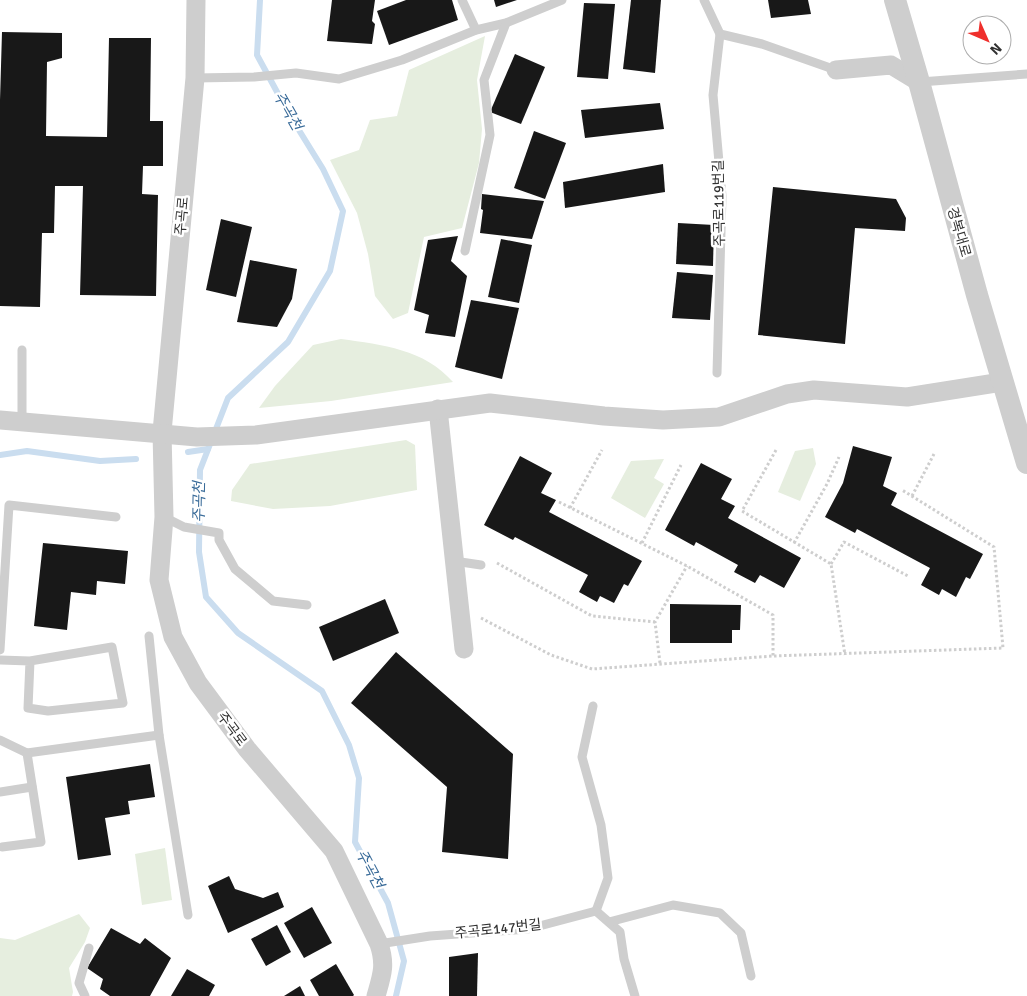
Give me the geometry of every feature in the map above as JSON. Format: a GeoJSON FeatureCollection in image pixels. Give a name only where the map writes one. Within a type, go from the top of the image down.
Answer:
{"type":"FeatureCollection","features":[{"type":"Feature","properties":{"kind":"street","name":"주곡로"},"geometry":{"type":"LineString","coordinates":[[196,0],[195,78],[162,432],[164,517],[159,580],[172,637],[198,683],[247,749],[334,851],[379,944],[382,954],[384,970],[376,996]]}},
{"type":"Feature","properties":{"kind":"street","name":"경복대로"},"geometry":{"type":"LineString","coordinates":[[894,0],[919,82],[953,211],[1002,382],[1027,463]]}},
{"type":"Feature","properties":{"kind":"street"},"geometry":{"type":"LineString","coordinates":[[836,70],[891,65],[919,82]]}},
{"type":"Feature","properties":{"kind":"street"},"geometry":{"type":"LineString","coordinates":[[0,420],[162,432],[197,437],[256,435],[490,403],[604,416],[663,420],[719,417],[787,394],[805,391],[814,390],[907,397],[1002,382]]}},
{"type":"Feature","properties":{"kind":"street"},"geometry":{"type":"LineString","coordinates":[[438,409],[464,649]]}},
{"type":"Feature","properties":{"kind":"lane"},"geometry":{"type":"LineString","coordinates":[[462,0],[476,30]]}},
{"type":"Feature","properties":{"kind":"lane"},"geometry":{"type":"LineString","coordinates":[[195,78],[254,77],[296,73],[338,79],[402,60],[476,30],[506,23],[562,0]]}},
{"type":"Feature","properties":{"kind":"lane"},"geometry":{"type":"LineString","coordinates":[[704,0],[720,34],[762,44],[836,70]]}},
{"type":"Feature","properties":{"kind":"lane"},"geometry":{"type":"LineString","coordinates":[[465,251],[490,135],[484,80],[506,23]]}},
{"type":"Feature","properties":{"kind":"lane","name":"주곡로119번길"},"geometry":{"type":"LineString","coordinates":[[717,373],[722,196],[713,95],[720,34]]}},
{"type":"Feature","properties":{"kind":"lane"},"geometry":{"type":"LineString","coordinates":[[919,82],[1027,74]]}},
{"type":"Feature","properties":{"kind":"lane"},"geometry":{"type":"LineString","coordinates":[[22,350],[22,421]]}},
{"type":"Feature","properties":{"kind":"lane"},"geometry":{"type":"LineString","coordinates":[[0,650],[4,505],[116,517]]}},
{"type":"Feature","properties":{"kind":"lane"},"geometry":{"type":"LineString","coordinates":[[164,517],[184,527],[219,533],[219,540],[235,569],[273,602],[307,605]]}},
{"type":"Feature","properties":{"kind":"lane"},"geometry":{"type":"LineString","coordinates":[[454,561],[480,565]]}},
{"type":"Feature","properties":{"kind":"lane"},"geometry":{"type":"LineString","coordinates":[[149,636],[159,735],[188,915]]}},
{"type":"Feature","properties":{"kind":"lane"},"geometry":{"type":"LineString","coordinates":[[0,660],[30,661],[112,647],[123,703],[48,711],[28,708],[30,661]]}},
{"type":"Feature","properties":{"kind":"lane"},"geometry":{"type":"LineString","coordinates":[[593,706],[582,757],[601,825],[608,878],[596,911],[620,932],[624,959],[635,996]]}},
{"type":"Feature","properties":{"kind":"lane"},"geometry":{"type":"LineString","coordinates":[[0,740],[27,752],[159,735]]}},
{"type":"Feature","properties":{"kind":"lane"},"geometry":{"type":"LineString","coordinates":[[2,847],[41,842],[27,752]]}},
{"type":"Feature","properties":{"kind":"lane"},"geometry":{"type":"LineString","coordinates":[[0,792],[32,787]]}},
{"type":"Feature","properties":{"kind":"lane"},"geometry":{"type":"LineString","coordinates":[[609,922],[673,905],[720,913],[741,933],[752,976]]}},
{"type":"Feature","properties":{"kind":"lane","name":"주곡로147번길"},"geometry":{"type":"LineString","coordinates":[[379,944],[430,936],[528,929],[596,911]]}},
{"type":"Feature","properties":{"kind":"lane"},"geometry":{"type":"LineString","coordinates":[[85,996],[79,983],[89,948]]}},
{"type":"Feature","properties":{"kind":"path"},"geometry":{"type":"LineString","coordinates":[[570,508],[602,450]]}},
{"type":"Feature","properties":{"kind":"path"},"geometry":{"type":"LineString","coordinates":[[776,450],[742,511],[831,564]]}},
{"type":"Feature","properties":{"kind":"path"},"geometry":{"type":"LineString","coordinates":[[912,496],[934,454]]}},
{"type":"Feature","properties":{"kind":"path"},"geometry":{"type":"LineString","coordinates":[[794,543],[828,484],[839,457]]}},
{"type":"Feature","properties":{"kind":"path"},"geometry":{"type":"LineString","coordinates":[[642,544],[681,465]]}},
{"type":"Feature","properties":{"kind":"path"},"geometry":{"type":"LineString","coordinates":[[460,607],[551,654],[592,668],[773,656],[1003,648],[994,547],[902,490]]}},
{"type":"Feature","properties":{"kind":"path"},"geometry":{"type":"LineString","coordinates":[[559,502],[686,566],[773,615],[773,656]]}},
{"type":"Feature","properties":{"kind":"path"},"geometry":{"type":"LineString","coordinates":[[845,654],[831,564],[844,542],[908,576]]}},
{"type":"Feature","properties":{"kind":"path"},"geometry":{"type":"LineString","coordinates":[[497,563],[592,616],[655,622]]}},
{"type":"Feature","properties":{"kind":"path"},"geometry":{"type":"LineString","coordinates":[[660,663],[655,622],[686,566]]}},
{"type":"Feature","properties":{"kind":"green space"},"geometry":{"type":"Polygon","coordinates":[[[485,36],[477,80],[482,129],[479,163],[462,228],[424,237],[408,313],[393,319],[375,296],[368,254],[357,213],[330,160],[359,150],[370,120],[397,116],[409,70],[485,36]]]}},
{"type":"Feature","properties":{"kind":"green space"},"geometry":{"type":"Polygon","coordinates":[[[341,339],[402,350],[416,355],[442,371],[453,382],[331,401],[259,408],[275,386],[313,345],[341,339]]]}},
{"type":"Feature","properties":{"kind":"green space"},"geometry":{"type":"Polygon","coordinates":[[[406,440],[415,445],[417,490],[330,506],[273,509],[231,501],[232,490],[250,464],[406,440]]]}},
{"type":"Feature","properties":{"kind":"green space"},"geometry":{"type":"Polygon","coordinates":[[[813,448],[816,464],[800,501],[778,492],[795,451],[813,448]]]}},
{"type":"Feature","properties":{"kind":"green space"},"geometry":{"type":"Polygon","coordinates":[[[664,459],[654,478],[664,484],[645,518],[611,498],[631,461],[664,459]]]}},
{"type":"Feature","properties":{"kind":"green space"},"geometry":{"type":"Polygon","coordinates":[[[165,848],[172,900],[142,905],[135,854],[165,848]]]}},
{"type":"Feature","properties":{"kind":"green space"},"geometry":{"type":"Polygon","coordinates":[[[79,914],[90,928],[85,942],[69,968],[72,996],[0,996],[0,938],[15,940],[79,914]]]}},
{"type":"Feature","properties":{"kind":"building"},"geometry":{"type":"Polygon","coordinates":[[[332,0],[375,0],[372,21],[375,24],[372,44],[327,41],[332,0]]]}},
{"type":"Feature","properties":{"kind":"building"},"geometry":{"type":"Polygon","coordinates":[[[406,0],[452,0],[458,20],[389,45],[377,11],[406,0]]]}},
{"type":"Feature","properties":{"kind":"building"},"geometry":{"type":"Polygon","coordinates":[[[494,0],[517,0],[496,7],[494,0]]]}},
{"type":"Feature","properties":{"kind":"building"},"geometry":{"type":"Polygon","coordinates":[[[631,0],[661,0],[655,73],[623,69],[631,0]]]}},
{"type":"Feature","properties":{"kind":"building"},"geometry":{"type":"Polygon","coordinates":[[[768,0],[808,0],[811,14],[771,18],[768,0]]]}},
{"type":"Feature","properties":{"kind":"building"},"geometry":{"type":"Polygon","coordinates":[[[584,3],[615,4],[608,79],[577,77],[584,3]]]}},
{"type":"Feature","properties":{"kind":"building"},"geometry":{"type":"Polygon","coordinates":[[[2,32],[62,33],[62,58],[47,62],[46,136],[107,137],[109,38],[151,38],[150,121],[163,121],[163,166],[143,166],[142,194],[158,195],[156,296],[80,295],[83,186],[55,186],[54,233],[42,233],[40,307],[0,306],[0,100],[2,32]]]}},
{"type":"Feature","properties":{"kind":"building"},"geometry":{"type":"Polygon","coordinates":[[[515,54],[545,67],[521,124],[490,112],[515,54]]]}},
{"type":"Feature","properties":{"kind":"building"},"geometry":{"type":"Polygon","coordinates":[[[660,103],[664,129],[585,138],[581,110],[660,103]]]}},
{"type":"Feature","properties":{"kind":"building"},"geometry":{"type":"Polygon","coordinates":[[[534,131],[566,143],[545,199],[514,188],[534,131]]]}},
{"type":"Feature","properties":{"kind":"building"},"geometry":{"type":"Polygon","coordinates":[[[663,164],[665,192],[565,208],[563,182],[663,164]]]}},
{"type":"Feature","properties":{"kind":"building"},"geometry":{"type":"Polygon","coordinates":[[[773,187],[896,199],[906,218],[905,231],[855,228],[845,344],[758,335],[773,187]]]}},
{"type":"Feature","properties":{"kind":"building"},"geometry":{"type":"Polygon","coordinates":[[[482,194],[544,201],[532,239],[480,233],[483,210],[481,209],[482,194]]]}},
{"type":"Feature","properties":{"kind":"building"},"geometry":{"type":"Polygon","coordinates":[[[221,219],[252,227],[236,297],[206,290],[221,219]]]}},
{"type":"Feature","properties":{"kind":"building"},"geometry":{"type":"Polygon","coordinates":[[[678,223],[714,225],[713,266],[676,264],[678,223]]]}},
{"type":"Feature","properties":{"kind":"building"},"geometry":{"type":"Polygon","coordinates":[[[458,236],[451,261],[467,276],[455,337],[425,333],[429,315],[414,310],[428,240],[458,236]]]}},
{"type":"Feature","properties":{"kind":"building"},"geometry":{"type":"Polygon","coordinates":[[[501,239],[532,245],[519,303],[488,297],[501,239]]]}},
{"type":"Feature","properties":{"kind":"building"},"geometry":{"type":"Polygon","coordinates":[[[250,260],[297,269],[292,299],[277,327],[237,322],[250,260]]]}},
{"type":"Feature","properties":{"kind":"building"},"geometry":{"type":"Polygon","coordinates":[[[677,272],[713,275],[710,320],[672,318],[677,272]]]}},
{"type":"Feature","properties":{"kind":"building"},"geometry":{"type":"Polygon","coordinates":[[[471,300],[519,308],[502,379],[455,367],[471,300]]]}},
{"type":"Feature","properties":{"kind":"building"},"geometry":{"type":"Polygon","coordinates":[[[853,446],[892,457],[883,486],[897,493],[891,505],[983,554],[970,579],[966,577],[956,597],[942,589],[939,595],[921,585],[930,568],[857,529],[855,533],[825,517],[843,483],[853,446]]]}},
{"type":"Feature","properties":{"kind":"building"},"geometry":{"type":"Polygon","coordinates":[[[520,456],[552,473],[541,493],[556,500],[549,512],[642,561],[628,586],[624,584],[614,603],[600,596],[597,602],[579,592],[588,575],[515,537],[513,540],[484,525],[520,456]]]}},
{"type":"Feature","properties":{"kind":"building"},"geometry":{"type":"Polygon","coordinates":[[[701,463],[732,479],[721,499],[735,506],[728,518],[801,558],[784,588],[760,575],[755,583],[734,572],[738,565],[696,542],[694,546],[665,530],[701,463]]]}},
{"type":"Feature","properties":{"kind":"building"},"geometry":{"type":"Polygon","coordinates":[[[43,543],[128,551],[125,584],[97,581],[96,595],[71,592],[67,630],[34,626],[43,543]]]}},
{"type":"Feature","properties":{"kind":"building"},"geometry":{"type":"Polygon","coordinates":[[[385,599],[399,633],[333,661],[319,627],[385,599]]]}},
{"type":"Feature","properties":{"kind":"building"},"geometry":{"type":"Polygon","coordinates":[[[670,604],[741,605],[740,630],[732,630],[732,643],[670,643],[670,604]]]}},
{"type":"Feature","properties":{"kind":"building"},"geometry":{"type":"Polygon","coordinates":[[[396,652],[513,754],[508,859],[442,852],[447,787],[351,703],[396,652]]]}},
{"type":"Feature","properties":{"kind":"building"},"geometry":{"type":"Polygon","coordinates":[[[150,764],[155,797],[128,801],[130,814],[105,818],[111,855],[78,860],[66,777],[150,764]]]}},
{"type":"Feature","properties":{"kind":"building"},"geometry":{"type":"Polygon","coordinates":[[[229,876],[235,889],[263,898],[278,892],[284,907],[228,933],[208,886],[229,876]]]}},
{"type":"Feature","properties":{"kind":"building"},"geometry":{"type":"Polygon","coordinates":[[[312,907],[332,943],[304,958],[284,923],[312,907]]]}},
{"type":"Feature","properties":{"kind":"building"},"geometry":{"type":"Polygon","coordinates":[[[277,925],[291,952],[266,966],[251,939],[277,925]]]}},
{"type":"Feature","properties":{"kind":"building"},"geometry":{"type":"Polygon","coordinates":[[[111,928],[140,944],[145,938],[171,958],[150,996],[110,996],[100,989],[103,979],[87,968],[111,928]]]}},
{"type":"Feature","properties":{"kind":"building"},"geometry":{"type":"Polygon","coordinates":[[[478,953],[477,996],[449,996],[449,957],[478,953]]]}},
{"type":"Feature","properties":{"kind":"building"},"geometry":{"type":"Polygon","coordinates":[[[336,964],[354,995],[319,996],[310,980],[336,964]]]}},
{"type":"Feature","properties":{"kind":"building"},"geometry":{"type":"Polygon","coordinates":[[[187,969],[215,985],[209,996],[171,996],[187,969]]]}},
{"type":"Feature","properties":{"kind":"building"},"geometry":{"type":"Polygon","coordinates":[[[300,986],[305,996],[284,996],[300,986]]]}},
{"type":"Feature","properties":{"kind":"waterway","name":"주곡천"},"geometry":{"type":"LineString","coordinates":[[260,0],[257,55],[289,114],[323,169],[343,211],[330,271],[288,342],[228,398],[200,470],[199,552],[206,597],[238,633],[322,691],[349,745],[359,778],[355,842],[388,903],[404,961],[396,996]]}},
{"type":"Feature","properties":{"kind":"waterway"},"geometry":{"type":"LineString","coordinates":[[188,452],[208,449]]}},
{"type":"Feature","properties":{"kind":"waterway"},"geometry":{"type":"LineString","coordinates":[[0,455],[27,451],[100,461],[136,459]]}}]}
